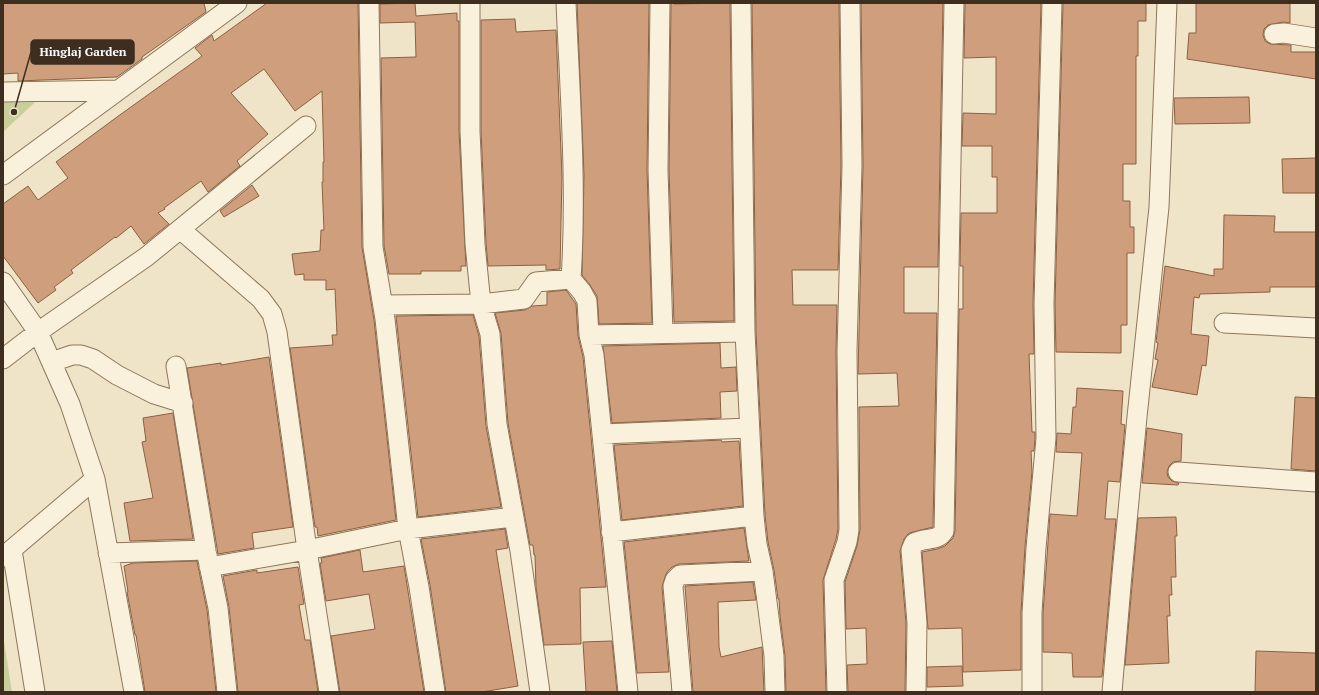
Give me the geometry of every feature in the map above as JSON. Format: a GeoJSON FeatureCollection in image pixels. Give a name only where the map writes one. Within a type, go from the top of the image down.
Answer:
{"type":"FeatureCollection","features":[{"type":"Feature","properties":{"kind":"street"},"geometry":{"type":"LineString","coordinates":[[3,175],[237,3]]}},
{"type":"Feature","properties":{"kind":"street"},"geometry":{"type":"LineString","coordinates":[[369,3],[373,247],[386,319],[408,528],[419,587],[435,692]]}},
{"type":"Feature","properties":{"kind":"street"},"geometry":{"type":"LineString","coordinates":[[470,3],[470,131],[475,244],[482,304],[490,334],[497,424],[514,517],[540,692]]}},
{"type":"Feature","properties":{"kind":"street"},"geometry":{"type":"LineString","coordinates":[[566,3],[571,102],[573,213],[571,279],[582,292],[587,301],[590,335],[594,355],[628,692]]}},
{"type":"Feature","properties":{"kind":"street"},"geometry":{"type":"LineString","coordinates":[[660,3],[658,170],[663,333]]}},
{"type":"Feature","properties":{"kind":"street"},"geometry":{"type":"LineString","coordinates":[[741,3],[745,332],[749,428],[754,516],[774,656],[775,692]]}},
{"type":"Feature","properties":{"kind":"street"},"geometry":{"type":"LineString","coordinates":[[837,692],[834,580],[847,542],[849,530],[847,351],[852,166],[850,3]]}},
{"type":"Feature","properties":{"kind":"street"},"geometry":{"type":"LineString","coordinates":[[916,692],[916,623],[911,550],[914,543],[938,538],[944,531],[954,3]]}},
{"type":"Feature","properties":{"kind":"street"},"geometry":{"type":"LineString","coordinates":[[1032,692],[1032,613],[1046,438],[1044,304],[1052,3]]}},
{"type":"Feature","properties":{"kind":"street"},"geometry":{"type":"LineString","coordinates":[[1112,692],[1135,432],[1159,207],[1167,3]]}},
{"type":"Feature","properties":{"kind":"street"},"geometry":{"type":"LineString","coordinates":[[1274,34],[1284,33],[1316,38]]}},
{"type":"Feature","properties":{"kind":"street"},"geometry":{"type":"LineString","coordinates":[[3,92],[119,90]]}},
{"type":"Feature","properties":{"kind":"street"},"geometry":{"type":"LineString","coordinates":[[3,359],[38,332],[146,257],[306,126]]}},
{"type":"Feature","properties":{"kind":"street"},"geometry":{"type":"LineString","coordinates":[[180,229],[261,299],[272,314],[277,332],[307,550],[329,692]]}},
{"type":"Feature","properties":{"kind":"street"},"geometry":{"type":"LineString","coordinates":[[383,305],[482,304],[524,299],[536,282],[571,279]]}},
{"type":"Feature","properties":{"kind":"street"},"geometry":{"type":"LineString","coordinates":[[3,282],[38,332],[52,362],[70,404],[95,480],[134,692]]}},
{"type":"Feature","properties":{"kind":"street"},"geometry":{"type":"LineString","coordinates":[[1224,323],[1316,328]]}},
{"type":"Feature","properties":{"kind":"street"},"geometry":{"type":"LineString","coordinates":[[590,335],[745,332]]}},
{"type":"Feature","properties":{"kind":"street"},"geometry":{"type":"LineString","coordinates":[[52,362],[72,355],[82,355],[93,359],[117,375],[154,394],[183,403]]}},
{"type":"Feature","properties":{"kind":"street"},"geometry":{"type":"LineString","coordinates":[[176,366],[208,558],[218,608],[227,692]]}},
{"type":"Feature","properties":{"kind":"street"},"geometry":{"type":"LineString","coordinates":[[602,434],[749,428]]}},
{"type":"Feature","properties":{"kind":"street"},"geometry":{"type":"LineString","coordinates":[[1178,472],[1316,482]]}},
{"type":"Feature","properties":{"kind":"street"},"geometry":{"type":"LineString","coordinates":[[35,692],[8,554],[95,480]]}},
{"type":"Feature","properties":{"kind":"street"},"geometry":{"type":"LineString","coordinates":[[611,532],[754,516]]}},
{"type":"Feature","properties":{"kind":"street"},"geometry":{"type":"LineString","coordinates":[[108,553],[208,558],[307,550],[408,528],[514,517]]}},
{"type":"Feature","properties":{"kind":"street"},"geometry":{"type":"LineString","coordinates":[[682,692],[673,586],[675,580],[680,575],[763,571]]}},
{"type":"Feature","properties":{"kind":"green space"},"geometry":{"type":"Polygon","coordinates":[[[47,91],[3,132],[3,93],[47,91]]]}},
{"type":"Feature","properties":{"kind":"green space"},"geometry":{"type":"Polygon","coordinates":[[[3,635],[12,692],[3,692],[3,635]]]}},
{"type":"Feature","properties":{"kind":"building"},"geometry":{"type":"Polygon","coordinates":[[[3,3],[204,3],[206,12],[142,57],[142,59],[117,77],[18,81],[18,73],[3,74],[3,3]]]}},
{"type":"Feature","properties":{"kind":"building"},"geometry":{"type":"Polygon","coordinates":[[[267,3],[358,3],[362,247],[374,320],[396,520],[318,536],[317,527],[315,527],[290,348],[333,345],[332,335],[337,335],[335,289],[326,290],[326,280],[304,280],[304,274],[295,275],[292,254],[320,251],[321,230],[324,230],[322,182],[324,162],[322,91],[295,111],[264,69],[231,93],[268,134],[237,161],[240,166],[208,192],[201,181],[164,208],[165,209],[158,213],[169,224],[144,244],[131,226],[71,270],[73,273],[54,287],[56,290],[38,303],[3,256],[3,204],[28,186],[38,200],[68,178],[56,162],[202,56],[195,48],[212,35],[214,41],[267,3]]]}},
{"type":"Feature","properties":{"kind":"building"},"geometry":{"type":"Polygon","coordinates":[[[415,3],[416,16],[457,13],[457,21],[459,21],[459,131],[466,266],[461,266],[461,271],[421,271],[421,274],[389,274],[384,246],[381,58],[416,57],[415,22],[380,23],[380,4],[415,3]]]}},
{"type":"Feature","properties":{"kind":"building"},"geometry":{"type":"Polygon","coordinates":[[[577,3],[649,3],[647,170],[652,323],[599,324],[597,296],[582,275],[584,175],[577,3]]]}},
{"type":"Feature","properties":{"kind":"building"},"geometry":{"type":"Polygon","coordinates":[[[671,3],[730,3],[734,321],[674,322],[669,170],[671,3]]]}},
{"type":"Feature","properties":{"kind":"building"},"geometry":{"type":"Polygon","coordinates":[[[752,3],[839,3],[841,166],[838,270],[792,270],[793,305],[837,305],[836,351],[838,529],[823,580],[826,692],[786,692],[785,656],[779,599],[768,542],[765,515],[756,332],[752,3]]]}},
{"type":"Feature","properties":{"kind":"building"},"geometry":{"type":"Polygon","coordinates":[[[861,3],[943,3],[938,267],[904,267],[904,313],[937,313],[933,527],[909,533],[904,539],[900,551],[906,623],[905,692],[848,692],[847,665],[867,664],[866,628],[846,629],[845,582],[857,546],[860,530],[859,407],[899,406],[897,373],[858,374],[863,166],[861,3]]]}},
{"type":"Feature","properties":{"kind":"building"},"geometry":{"type":"Polygon","coordinates":[[[965,3],[1041,3],[1033,304],[1034,354],[1029,354],[1032,432],[1035,432],[1035,438],[1034,451],[1031,451],[1032,472],[1021,612],[1021,670],[963,672],[962,628],[928,629],[922,552],[945,546],[953,538],[955,531],[959,309],[963,309],[963,266],[960,266],[961,213],[997,213],[997,177],[992,177],[992,146],[962,146],[963,113],[996,114],[996,57],[964,58],[965,3]]]}},
{"type":"Feature","properties":{"kind":"building"},"geometry":{"type":"Polygon","coordinates":[[[1063,3],[1146,3],[1146,21],[1138,21],[1138,56],[1136,56],[1136,164],[1123,164],[1123,201],[1130,201],[1130,227],[1134,227],[1134,253],[1127,253],[1127,325],[1121,325],[1121,353],[1056,352],[1055,304],[1063,3]]]}},
{"type":"Feature","properties":{"kind":"building"},"geometry":{"type":"Polygon","coordinates":[[[1196,3],[1290,3],[1290,23],[1283,22],[1268,25],[1264,29],[1263,35],[1265,41],[1270,44],[1291,45],[1291,52],[1316,52],[1316,79],[1187,59],[1189,33],[1196,33],[1196,3]]]}},
{"type":"Feature","properties":{"kind":"building"},"geometry":{"type":"Polygon","coordinates":[[[515,19],[516,32],[556,30],[562,176],[560,269],[546,270],[546,265],[488,266],[481,131],[481,20],[515,19]]]}},
{"type":"Feature","properties":{"kind":"building"},"geometry":{"type":"Polygon","coordinates":[[[1249,97],[1250,123],[1175,124],[1174,98],[1249,97]]]}},
{"type":"Feature","properties":{"kind":"building"},"geometry":{"type":"Polygon","coordinates":[[[1316,158],[1316,193],[1283,193],[1282,159],[1316,158]]]}},
{"type":"Feature","properties":{"kind":"building"},"geometry":{"type":"Polygon","coordinates":[[[252,185],[259,196],[224,217],[220,211],[252,185]]]}},
{"type":"Feature","properties":{"kind":"building"},"geometry":{"type":"Polygon","coordinates":[[[1224,215],[1275,216],[1274,232],[1316,232],[1316,287],[1270,287],[1270,292],[1200,294],[1199,298],[1194,297],[1191,334],[1209,336],[1206,366],[1202,365],[1197,395],[1152,387],[1158,360],[1155,359],[1158,343],[1156,342],[1165,266],[1214,276],[1214,269],[1223,269],[1224,215]]]}},
{"type":"Feature","properties":{"kind":"building"},"geometry":{"type":"Polygon","coordinates":[[[566,290],[576,304],[578,336],[583,357],[606,587],[580,588],[581,644],[544,645],[536,587],[535,555],[533,545],[530,545],[508,423],[501,333],[495,313],[525,310],[532,306],[547,305],[547,292],[566,290]]]}},
{"type":"Feature","properties":{"kind":"building"},"geometry":{"type":"Polygon","coordinates":[[[473,315],[479,336],[486,426],[501,507],[418,517],[396,316],[473,315]]]}},
{"type":"Feature","properties":{"kind":"building"},"geometry":{"type":"Polygon","coordinates":[[[720,343],[721,368],[736,367],[737,391],[720,392],[721,418],[612,423],[603,346],[720,343]]]}},
{"type":"Feature","properties":{"kind":"building"},"geometry":{"type":"Polygon","coordinates":[[[269,357],[293,527],[252,533],[254,548],[218,554],[187,368],[221,363],[221,365],[269,357]]]}},
{"type":"Feature","properties":{"kind":"building"},"geometry":{"type":"Polygon","coordinates":[[[1077,388],[1123,391],[1121,424],[1125,425],[1120,482],[1108,481],[1105,519],[1116,519],[1102,677],[1073,677],[1072,653],[1043,652],[1043,613],[1050,514],[1077,516],[1082,453],[1056,452],[1057,433],[1071,434],[1073,407],[1076,407],[1077,388]]]}},
{"type":"Feature","properties":{"kind":"building"},"geometry":{"type":"Polygon","coordinates":[[[1295,397],[1316,398],[1316,471],[1291,469],[1295,397]]]}},
{"type":"Feature","properties":{"kind":"building"},"geometry":{"type":"Polygon","coordinates":[[[173,413],[193,539],[130,541],[124,503],[153,498],[142,442],[146,441],[143,418],[173,413]]]}},
{"type":"Feature","properties":{"kind":"building"},"geometry":{"type":"Polygon","coordinates":[[[1147,428],[1182,434],[1181,461],[1173,462],[1169,466],[1167,472],[1168,477],[1172,481],[1179,483],[1178,485],[1142,483],[1147,428]]]}},
{"type":"Feature","properties":{"kind":"building"},"geometry":{"type":"Polygon","coordinates":[[[721,440],[722,442],[739,441],[743,506],[622,520],[614,445],[721,440]]]}},
{"type":"Feature","properties":{"kind":"building"},"geometry":{"type":"Polygon","coordinates":[[[1176,517],[1176,577],[1171,577],[1172,595],[1169,595],[1170,616],[1167,616],[1169,663],[1125,665],[1138,518],[1176,517]]]}},
{"type":"Feature","properties":{"kind":"building"},"geometry":{"type":"Polygon","coordinates":[[[744,528],[749,561],[679,564],[672,567],[667,572],[662,587],[669,672],[637,673],[624,542],[744,528]]]}},
{"type":"Feature","properties":{"kind":"building"},"geometry":{"type":"Polygon","coordinates":[[[505,529],[508,548],[496,550],[518,686],[482,692],[446,692],[430,585],[421,539],[505,529]]]}},
{"type":"Feature","properties":{"kind":"building"},"geometry":{"type":"Polygon","coordinates":[[[360,550],[363,572],[404,566],[424,692],[340,692],[331,636],[375,629],[369,594],[326,601],[320,563],[322,563],[321,558],[360,550]]]}},
{"type":"Feature","properties":{"kind":"building"},"geometry":{"type":"Polygon","coordinates":[[[197,561],[207,610],[216,692],[145,692],[136,635],[127,592],[124,566],[133,563],[197,561]]]}},
{"type":"Feature","properties":{"kind":"building"},"geometry":{"type":"Polygon","coordinates":[[[298,567],[304,604],[299,605],[305,640],[310,640],[318,692],[238,692],[229,607],[223,576],[257,570],[257,573],[298,567]]]}},
{"type":"Feature","properties":{"kind":"building"},"geometry":{"type":"Polygon","coordinates":[[[753,582],[756,600],[718,602],[719,647],[721,657],[762,647],[764,692],[693,692],[685,586],[753,582]]]}},
{"type":"Feature","properties":{"kind":"building"},"geometry":{"type":"Polygon","coordinates":[[[612,641],[617,692],[586,692],[583,642],[612,641]]]}},
{"type":"Feature","properties":{"kind":"building"},"geometry":{"type":"Polygon","coordinates":[[[1256,651],[1316,653],[1316,692],[1255,692],[1256,651]]]}},
{"type":"Feature","properties":{"kind":"building"},"geometry":{"type":"Polygon","coordinates":[[[962,666],[963,686],[927,687],[927,667],[962,666]]]}},
{"type":"Feature","properties":{"kind":"place","name":"Hinglaj Garden"},"geometry":{"type":"Point","coordinates":[14,112]}}]}
